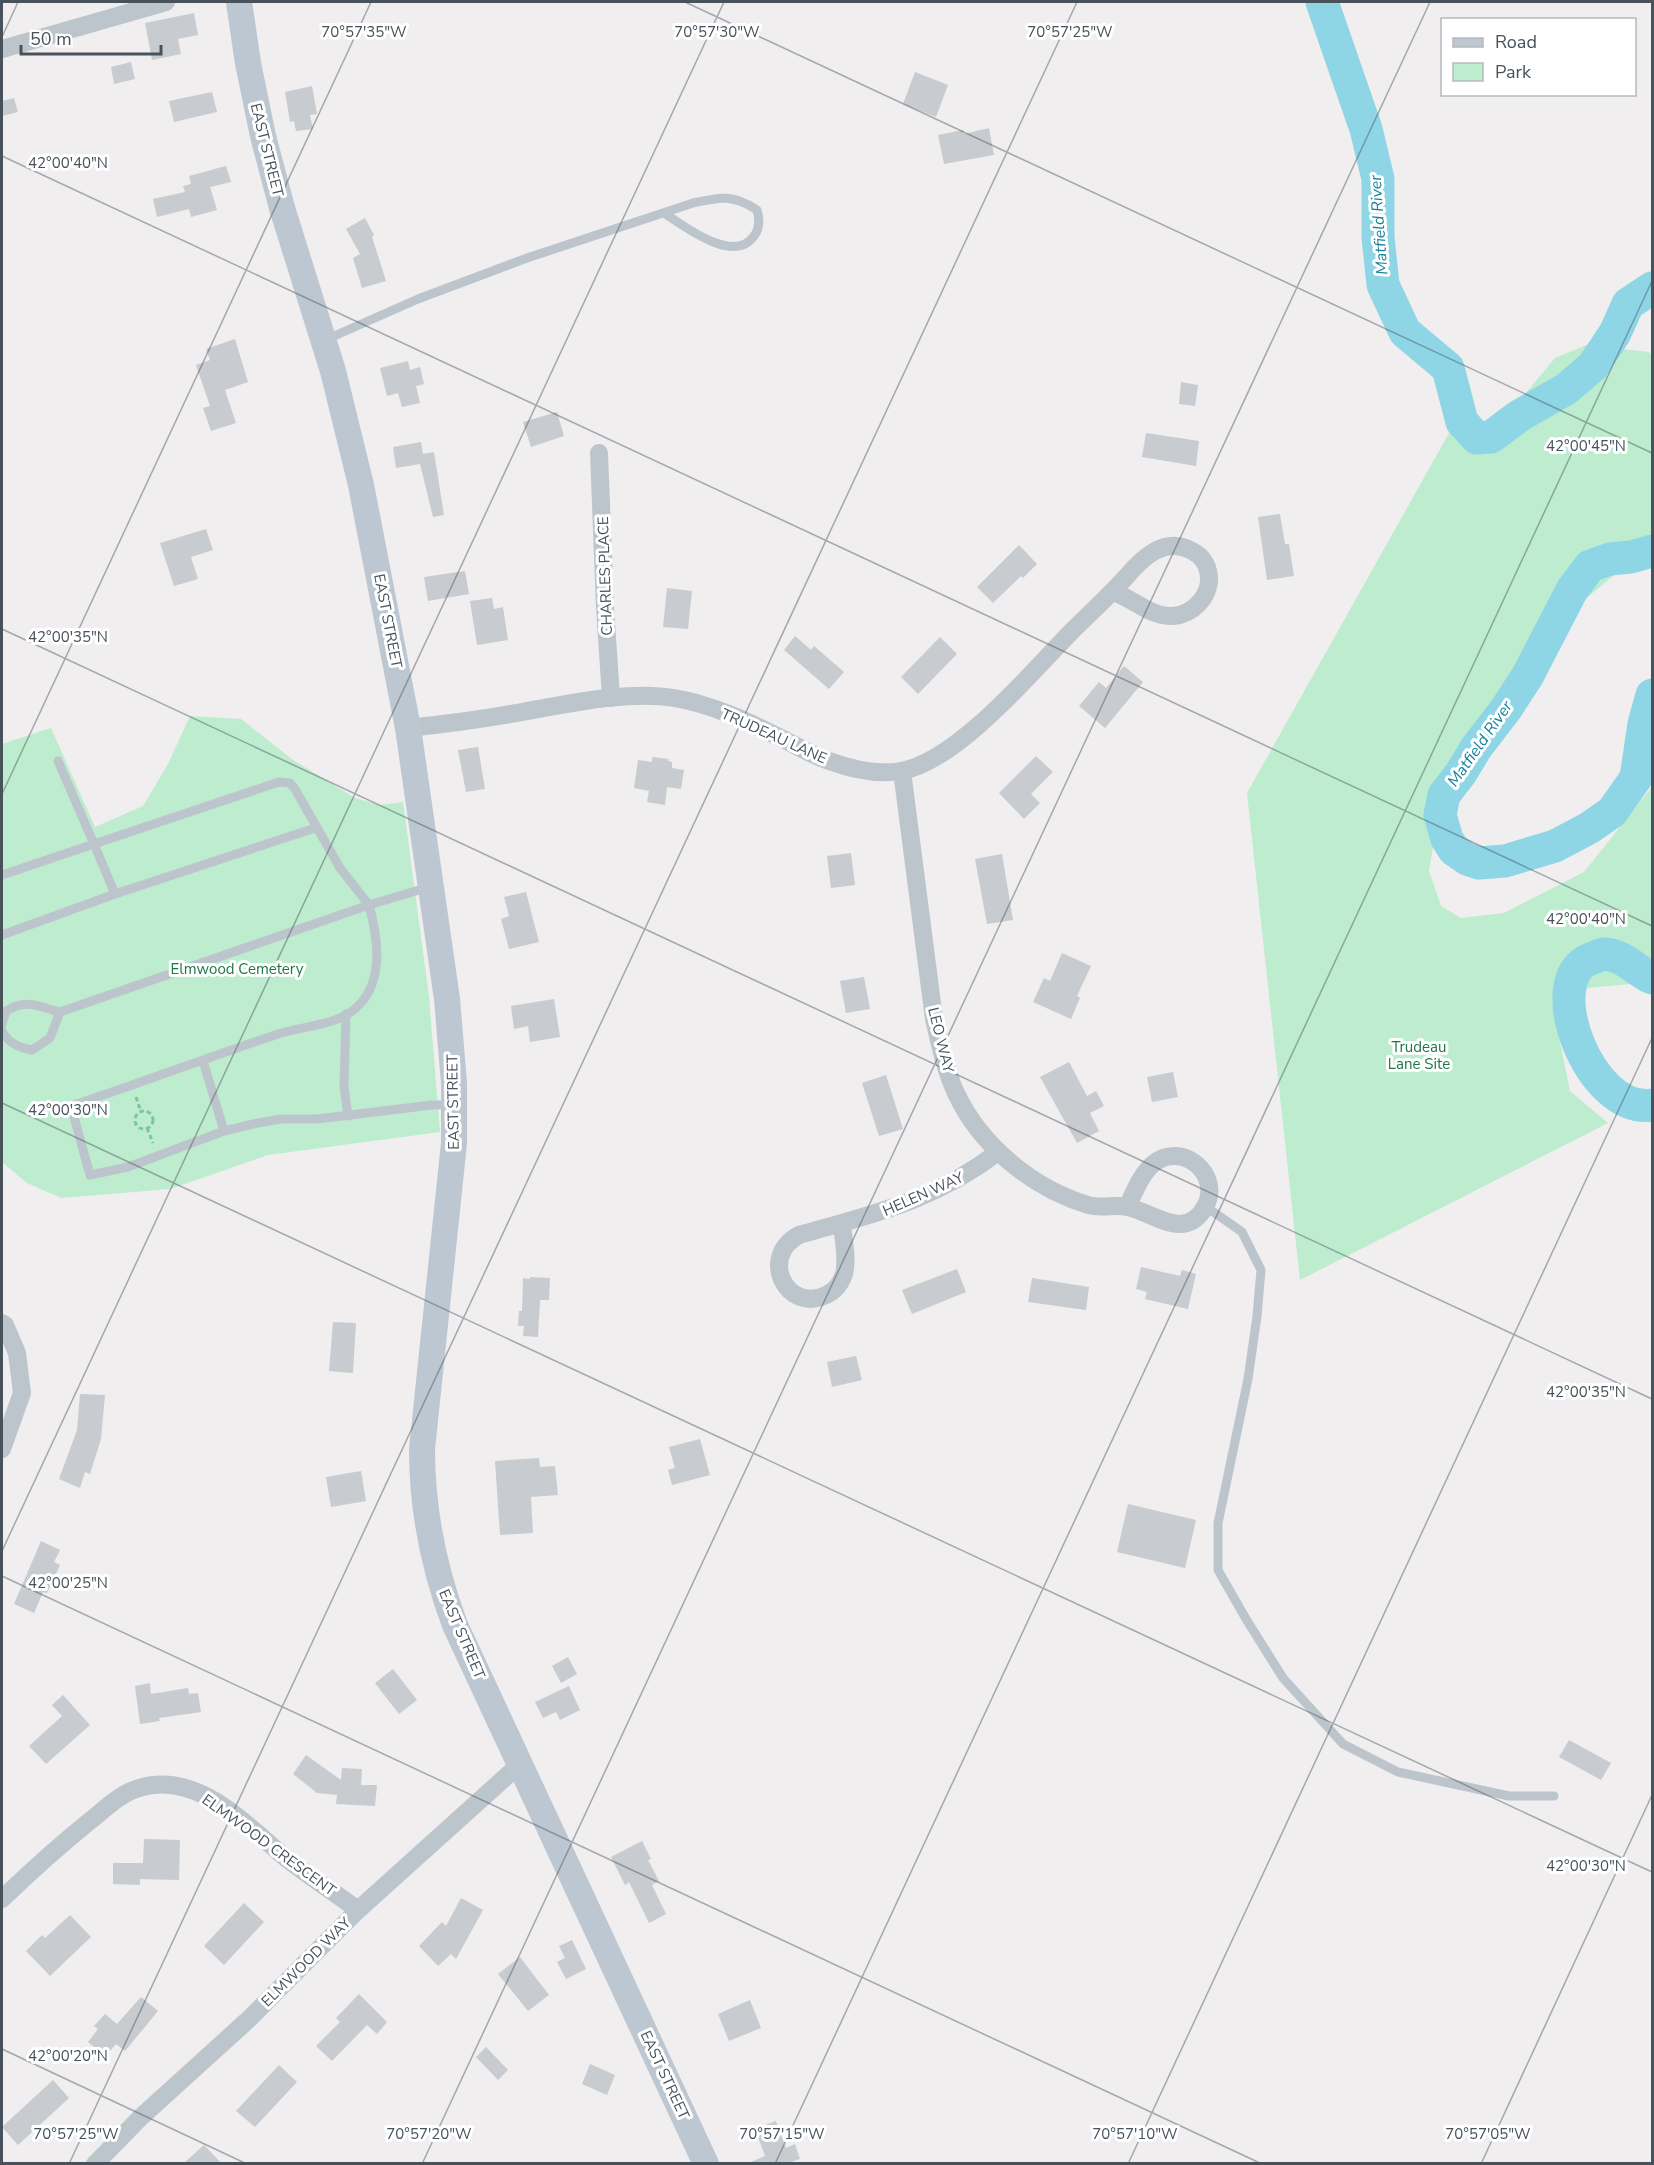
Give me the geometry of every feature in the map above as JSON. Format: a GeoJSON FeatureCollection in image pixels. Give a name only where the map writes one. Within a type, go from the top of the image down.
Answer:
{"type":"FeatureCollection","features":[{"type":"Feature","properties":{"kind":"street"},"geometry":{"type":"LineString","coordinates":[[2,49],[166,2]]}},
{"type":"Feature","properties":{"kind":"street","name":"EAST STREET"},"geometry":{"type":"LineString","coordinates":[[239,2],[255,99],[270,163],[325,340],[361,485],[408,728],[450,1026],[455,1105],[451,1186],[422,1449],[424,1498],[434,1553],[446,1600],[459,1633],[706,2163]]}},
{"type":"Feature","properties":{"kind":"street","name":"CHARLES PLACE"},"geometry":{"type":"LineString","coordinates":[[599,453],[611,698]]}},
{"type":"Feature","properties":{"kind":"street","name":"TRUDEAU LANE"},"geometry":{"type":"LineString","coordinates":[[408,728],[490,718],[611,698],[671,697],[700,704],[757,726],[806,752],[831,762],[879,772],[902,771],[921,764],[940,753],[981,723],[1112,592],[1140,559],[1159,549],[1178,546],[1195,552],[1207,566],[1209,573],[1206,589],[1200,602],[1191,612],[1183,615],[1157,614],[1121,594],[1112,592]]}},
{"type":"Feature","properties":{"kind":"street","name":"LEO WAY"},"geometry":{"type":"LineString","coordinates":[[902,771],[934,1019],[955,1091],[967,1114],[998,1152],[1032,1178],[1074,1200],[1100,1207],[1127,1207],[1166,1223],[1176,1224],[1193,1219],[1206,1206]]}},
{"type":"Feature","properties":{"kind":"street","name":"HELEN WAY"},"geometry":{"type":"LineString","coordinates":[[842,1223],[844,1273],[836,1288],[811,1299],[789,1289],[780,1275],[779,1259],[786,1244],[799,1234],[891,1209],[937,1191],[969,1173],[998,1152]]}},
{"type":"Feature","properties":{"kind":"street"},"geometry":{"type":"LineString","coordinates":[[1127,1207],[1152,1164],[1171,1156],[1190,1159],[1203,1171],[1209,1188],[1206,1206]]}},
{"type":"Feature","properties":{"kind":"street"},"geometry":{"type":"LineString","coordinates":[[2,1323],[17,1353],[22,1393],[2,1449]]}},
{"type":"Feature","properties":{"kind":"street","name":"ELMWOOD WAY"},"geometry":{"type":"LineString","coordinates":[[95,2163],[141,2117],[249,2019],[358,1910],[520,1764]]}},
{"type":"Feature","properties":{"kind":"street","name":"ELMWOOD CRESCENT"},"geometry":{"type":"LineString","coordinates":[[2,1899],[66,1840],[120,1797],[137,1789],[169,1785],[185,1787],[200,1793],[222,1807],[358,1910]]}},
{"type":"Feature","properties":{"kind":"lane"},"geometry":{"type":"LineString","coordinates":[[325,340],[418,299],[527,258],[663,213],[700,202],[729,197],[745,202],[757,210],[759,224],[749,242],[733,247],[721,246],[663,213]]}},
{"type":"Feature","properties":{"kind":"lane"},"geometry":{"type":"LineString","coordinates":[[58,761],[115,894]]}},
{"type":"Feature","properties":{"kind":"lane"},"geometry":{"type":"LineString","coordinates":[[2,875],[283,781],[293,786],[340,868],[369,905],[375,928],[378,955],[375,974],[363,1000],[356,1008],[334,1020],[279,1034],[71,1107],[90,1174],[128,1167],[224,1131],[281,1119],[317,1119],[432,1105],[455,1105]]}},
{"type":"Feature","properties":{"kind":"lane"},"geometry":{"type":"LineString","coordinates":[[2,935],[115,894],[315,828]]}},
{"type":"Feature","properties":{"kind":"lane"},"geometry":{"type":"LineString","coordinates":[[2,1024],[6,1011],[21,1004],[32,1004],[60,1012],[369,905],[431,886]]}},
{"type":"Feature","properties":{"kind":"lane"},"geometry":{"type":"LineString","coordinates":[[2,1031],[4,1037],[21,1048],[32,1050],[50,1038],[60,1012]]}},
{"type":"Feature","properties":{"kind":"lane"},"geometry":{"type":"LineString","coordinates":[[346,1014],[344,1087],[348,1116]]}},
{"type":"Feature","properties":{"kind":"lane"},"geometry":{"type":"LineString","coordinates":[[203,1061],[224,1131]]}},
{"type":"Feature","properties":{"kind":"lane"},"geometry":{"type":"LineString","coordinates":[[1206,1206],[1242,1232],[1262,1270],[1248,1379],[1218,1523],[1218,1569],[1246,1619],[1283,1678],[1343,1744],[1398,1772],[1509,1796],[1554,1796]]}},
{"type":"Feature","properties":{"kind":"path"},"geometry":{"type":"LineString","coordinates":[[142,1112],[148,1113],[152,1117],[152,1124],[147,1128],[140,1128],[135,1121],[142,1112]]}},
{"type":"Feature","properties":{"kind":"green space","name":"Trudeau Lane Site"},"geometry":{"type":"Polygon","coordinates":[[[1586,345],[1649,352],[1652,356],[1652,544],[1578,605],[1501,686],[1439,811],[1429,871],[1441,906],[1461,918],[1504,913],[1584,872],[1652,787],[1652,982],[1576,989],[1566,998],[1555,1017],[1570,1091],[1608,1123],[1300,1280],[1247,793],[1462,410],[1480,426],[1500,424],[1555,358],[1586,345]]]}},
{"type":"Feature","properties":{"kind":"green space","name":"Elmwood Cemetery"},"geometry":{"type":"Polygon","coordinates":[[[190,716],[241,719],[293,760],[355,798],[380,805],[403,802],[429,997],[440,1132],[268,1155],[170,1189],[61,1198],[27,1183],[2,1162],[2,744],[51,728],[95,827],[143,806],[168,764],[190,716]]]}},
{"type":"Feature","properties":{"kind":"building"},"geometry":{"type":"Polygon","coordinates":[[[194,13],[198,35],[178,39],[181,54],[152,60],[145,23],[194,13]]]}},
{"type":"Feature","properties":{"kind":"building"},"geometry":{"type":"Polygon","coordinates":[[[131,62],[135,79],[114,84],[111,67],[131,62]]]}},
{"type":"Feature","properties":{"kind":"building"},"geometry":{"type":"Polygon","coordinates":[[[915,72],[948,85],[936,117],[903,104],[915,72]]]}},
{"type":"Feature","properties":{"kind":"building"},"geometry":{"type":"Polygon","coordinates":[[[312,86],[317,114],[310,115],[313,129],[296,131],[294,121],[290,122],[285,92],[312,86]]]}},
{"type":"Feature","properties":{"kind":"building"},"geometry":{"type":"Polygon","coordinates":[[[212,92],[217,112],[174,122],[169,101],[212,92]]]}},
{"type":"Feature","properties":{"kind":"building"},"geometry":{"type":"Polygon","coordinates":[[[14,98],[18,112],[2,116],[2,101],[14,98]]]}},
{"type":"Feature","properties":{"kind":"building"},"geometry":{"type":"Polygon","coordinates":[[[989,128],[994,155],[944,164],[938,135],[963,130],[964,134],[989,128]]]}},
{"type":"Feature","properties":{"kind":"building"},"geometry":{"type":"Polygon","coordinates":[[[226,166],[231,182],[210,187],[217,210],[191,217],[189,209],[157,217],[153,199],[185,192],[183,186],[191,184],[189,176],[226,166]]]}},
{"type":"Feature","properties":{"kind":"building"},"geometry":{"type":"Polygon","coordinates":[[[365,218],[374,235],[372,237],[386,281],[362,288],[353,258],[360,254],[346,229],[365,218]]]}},
{"type":"Feature","properties":{"kind":"building"},"geometry":{"type":"Polygon","coordinates":[[[235,339],[248,382],[225,390],[236,423],[211,431],[203,408],[210,406],[196,365],[210,360],[206,349],[235,339]]]}},
{"type":"Feature","properties":{"kind":"building"},"geometry":{"type":"Polygon","coordinates":[[[408,361],[410,370],[420,367],[424,384],[416,386],[420,403],[402,407],[398,393],[387,396],[380,368],[408,361]]]}},
{"type":"Feature","properties":{"kind":"building"},"geometry":{"type":"Polygon","coordinates":[[[1181,382],[1198,385],[1195,406],[1179,404],[1181,382]]]}},
{"type":"Feature","properties":{"kind":"building"},"geometry":{"type":"Polygon","coordinates":[[[557,412],[564,436],[531,447],[523,422],[557,412]]]}},
{"type":"Feature","properties":{"kind":"building"},"geometry":{"type":"Polygon","coordinates":[[[1146,433],[1199,441],[1196,466],[1142,457],[1146,433]]]}},
{"type":"Feature","properties":{"kind":"building"},"geometry":{"type":"Polygon","coordinates":[[[421,442],[423,454],[434,452],[444,515],[433,517],[420,464],[396,468],[393,447],[421,442]]]}},
{"type":"Feature","properties":{"kind":"building"},"geometry":{"type":"Polygon","coordinates":[[[1280,514],[1285,544],[1289,544],[1294,576],[1267,580],[1258,517],[1280,514]]]}},
{"type":"Feature","properties":{"kind":"building"},"geometry":{"type":"Polygon","coordinates":[[[206,529],[213,550],[191,557],[198,579],[174,586],[160,543],[206,529]]]}},
{"type":"Feature","properties":{"kind":"building"},"geometry":{"type":"Polygon","coordinates":[[[1019,545],[1037,564],[993,603],[977,587],[1019,545]]]}},
{"type":"Feature","properties":{"kind":"building"},"geometry":{"type":"Polygon","coordinates":[[[465,571],[469,594],[428,601],[424,577],[465,571]]]}},
{"type":"Feature","properties":{"kind":"building"},"geometry":{"type":"Polygon","coordinates":[[[667,588],[692,591],[688,629],[663,627],[667,588]]]}},
{"type":"Feature","properties":{"kind":"building"},"geometry":{"type":"Polygon","coordinates":[[[492,598],[494,609],[503,607],[508,640],[477,645],[470,601],[492,598]]]}},
{"type":"Feature","properties":{"kind":"building"},"geometry":{"type":"Polygon","coordinates":[[[795,636],[811,650],[814,646],[844,672],[829,689],[784,650],[795,636]]]}},
{"type":"Feature","properties":{"kind":"building"},"geometry":{"type":"Polygon","coordinates":[[[940,637],[957,654],[918,694],[901,677],[940,637]]]}},
{"type":"Feature","properties":{"kind":"building"},"geometry":{"type":"Polygon","coordinates":[[[1124,666],[1143,682],[1105,728],[1079,706],[1099,682],[1106,688],[1124,666]]]}},
{"type":"Feature","properties":{"kind":"building"},"geometry":{"type":"Polygon","coordinates":[[[478,747],[485,789],[466,792],[458,750],[478,747]]]}},
{"type":"Feature","properties":{"kind":"building"},"geometry":{"type":"Polygon","coordinates":[[[1036,756],[1053,772],[1031,794],[1040,803],[1024,819],[999,793],[1036,756]]]}},
{"type":"Feature","properties":{"kind":"building"},"geometry":{"type":"Polygon","coordinates":[[[652,757],[669,759],[668,761],[672,762],[672,768],[684,770],[681,789],[667,787],[665,805],[647,802],[649,791],[634,788],[638,760],[652,762],[652,757]]]}},
{"type":"Feature","properties":{"kind":"building"},"geometry":{"type":"Polygon","coordinates":[[[851,853],[855,885],[831,888],[827,856],[851,853]]]}},
{"type":"Feature","properties":{"kind":"building"},"geometry":{"type":"Polygon","coordinates":[[[1002,854],[1013,920],[987,924],[975,859],[1002,854]]]}},
{"type":"Feature","properties":{"kind":"building"},"geometry":{"type":"Polygon","coordinates":[[[526,892],[539,942],[509,949],[501,919],[509,916],[504,897],[526,892]]]}},
{"type":"Feature","properties":{"kind":"building"},"geometry":{"type":"Polygon","coordinates":[[[1062,953],[1091,966],[1077,996],[1080,998],[1071,1019],[1033,1002],[1044,978],[1050,981],[1062,953]]]}},
{"type":"Feature","properties":{"kind":"building"},"geometry":{"type":"Polygon","coordinates":[[[864,977],[870,1009],[846,1013],[840,981],[864,977]]]}},
{"type":"Feature","properties":{"kind":"building"},"geometry":{"type":"Polygon","coordinates":[[[554,999],[560,1037],[530,1042],[528,1026],[514,1029],[511,1006],[554,999]]]}},
{"type":"Feature","properties":{"kind":"building"},"geometry":{"type":"Polygon","coordinates":[[[1069,1062],[1087,1096],[1096,1091],[1104,1106],[1090,1113],[1099,1131],[1077,1143],[1040,1077],[1069,1062]]]}},
{"type":"Feature","properties":{"kind":"building"},"geometry":{"type":"Polygon","coordinates":[[[1173,1072],[1178,1097],[1152,1102],[1147,1077],[1173,1072]]]}},
{"type":"Feature","properties":{"kind":"building"},"geometry":{"type":"Polygon","coordinates":[[[886,1075],[903,1129],[879,1136],[862,1083],[886,1075]]]}},
{"type":"Feature","properties":{"kind":"building"},"geometry":{"type":"Polygon","coordinates":[[[1141,1267],[1180,1276],[1182,1270],[1196,1274],[1188,1309],[1145,1299],[1147,1292],[1136,1289],[1141,1267]]]}},
{"type":"Feature","properties":{"kind":"building"},"geometry":{"type":"Polygon","coordinates":[[[957,1269],[966,1292],[912,1314],[902,1290],[957,1269]]]}},
{"type":"Feature","properties":{"kind":"building"},"geometry":{"type":"Polygon","coordinates":[[[530,1277],[550,1278],[549,1300],[540,1300],[538,1337],[523,1336],[524,1326],[518,1326],[519,1311],[522,1311],[523,1278],[530,1279],[530,1277]]]}},
{"type":"Feature","properties":{"kind":"building"},"geometry":{"type":"Polygon","coordinates":[[[1032,1278],[1089,1287],[1086,1310],[1028,1302],[1032,1278]]]}},
{"type":"Feature","properties":{"kind":"building"},"geometry":{"type":"Polygon","coordinates":[[[333,1322],[356,1323],[353,1373],[329,1371],[333,1322]]]}},
{"type":"Feature","properties":{"kind":"building"},"geometry":{"type":"Polygon","coordinates":[[[856,1356],[862,1380],[832,1387],[827,1362],[856,1356]]]}},
{"type":"Feature","properties":{"kind":"building"},"geometry":{"type":"Polygon","coordinates":[[[80,1394],[105,1395],[101,1439],[90,1474],[85,1472],[80,1488],[59,1479],[77,1430],[80,1394]]]}},
{"type":"Feature","properties":{"kind":"building"},"geometry":{"type":"Polygon","coordinates":[[[700,1439],[710,1475],[672,1485],[668,1470],[675,1468],[669,1447],[700,1439]]]}},
{"type":"Feature","properties":{"kind":"building"},"geometry":{"type":"Polygon","coordinates":[[[539,1458],[540,1467],[555,1466],[558,1495],[531,1497],[533,1533],[500,1535],[495,1461],[539,1458]]]}},
{"type":"Feature","properties":{"kind":"building"},"geometry":{"type":"Polygon","coordinates":[[[361,1471],[366,1501],[331,1507],[326,1477],[361,1471]]]}},
{"type":"Feature","properties":{"kind":"building"},"geometry":{"type":"Polygon","coordinates":[[[1128,1504],[1196,1520],[1185,1568],[1117,1552],[1128,1504]]]}},
{"type":"Feature","properties":{"kind":"building"},"geometry":{"type":"Polygon","coordinates":[[[41,1541],[60,1550],[54,1562],[60,1565],[47,1593],[43,1592],[34,1613],[14,1604],[41,1541]]]}},
{"type":"Feature","properties":{"kind":"building"},"geometry":{"type":"Polygon","coordinates":[[[568,1657],[577,1674],[561,1683],[552,1666],[568,1657]]]}},
{"type":"Feature","properties":{"kind":"building"},"geometry":{"type":"Polygon","coordinates":[[[393,1669],[417,1700],[399,1714],[375,1683],[393,1669]]]}},
{"type":"Feature","properties":{"kind":"building"},"geometry":{"type":"Polygon","coordinates":[[[150,1683],[151,1694],[188,1688],[189,1694],[198,1693],[201,1712],[159,1718],[160,1721],[140,1724],[135,1686],[150,1683]]]}},
{"type":"Feature","properties":{"kind":"building"},"geometry":{"type":"Polygon","coordinates":[[[569,1686],[580,1710],[560,1720],[556,1712],[543,1718],[535,1702],[569,1686]]]}},
{"type":"Feature","properties":{"kind":"building"},"geometry":{"type":"Polygon","coordinates":[[[63,1695],[90,1725],[46,1764],[29,1746],[62,1716],[52,1705],[63,1695]]]}},
{"type":"Feature","properties":{"kind":"building"},"geometry":{"type":"Polygon","coordinates":[[[1569,1740],[1611,1763],[1601,1780],[1559,1757],[1569,1740]]]}},
{"type":"Feature","properties":{"kind":"building"},"geometry":{"type":"Polygon","coordinates":[[[306,1755],[341,1780],[342,1768],[362,1769],[361,1785],[377,1785],[375,1806],[336,1804],[337,1795],[317,1793],[293,1774],[306,1755]]]}},
{"type":"Feature","properties":{"kind":"building"},"geometry":{"type":"Polygon","coordinates":[[[144,1839],[180,1840],[179,1880],[140,1879],[140,1885],[113,1884],[113,1863],[143,1863],[144,1839]]]}},
{"type":"Feature","properties":{"kind":"building"},"geometry":{"type":"Polygon","coordinates":[[[642,1841],[651,1859],[648,1860],[659,1881],[652,1885],[666,1914],[649,1923],[629,1882],[625,1885],[611,1857],[642,1841]]]}},
{"type":"Feature","properties":{"kind":"building"},"geometry":{"type":"Polygon","coordinates":[[[461,1898],[483,1910],[456,1959],[451,1954],[438,1966],[419,1946],[442,1922],[446,1926],[461,1898]]]}},
{"type":"Feature","properties":{"kind":"building"},"geometry":{"type":"Polygon","coordinates":[[[244,1903],[264,1922],[224,1965],[204,1946],[244,1903]]]}},
{"type":"Feature","properties":{"kind":"building"},"geometry":{"type":"Polygon","coordinates":[[[70,1915],[91,1937],[50,1976],[26,1951],[42,1935],[45,1938],[70,1915]]]}},
{"type":"Feature","properties":{"kind":"building"},"geometry":{"type":"Polygon","coordinates":[[[572,1940],[586,1969],[566,1979],[557,1962],[565,1958],[559,1946],[572,1940]]]}},
{"type":"Feature","properties":{"kind":"building"},"geometry":{"type":"Polygon","coordinates":[[[520,1957],[549,1995],[528,2011],[498,1974],[520,1957]]]}},
{"type":"Feature","properties":{"kind":"building"},"geometry":{"type":"Polygon","coordinates":[[[359,1994],[387,2022],[377,2034],[367,2025],[332,2061],[316,2046],[340,2022],[336,2018],[359,1994]]]}},
{"type":"Feature","properties":{"kind":"building"},"geometry":{"type":"Polygon","coordinates":[[[141,1997],[158,2011],[125,2051],[116,2044],[105,2056],[88,2042],[98,2029],[94,2026],[105,2014],[117,2024],[141,1997]]]}},
{"type":"Feature","properties":{"kind":"building"},"geometry":{"type":"Polygon","coordinates":[[[750,2000],[761,2028],[729,2041],[718,2014],[750,2000]]]}},
{"type":"Feature","properties":{"kind":"building"},"geometry":{"type":"Polygon","coordinates":[[[486,2047],[508,2070],[498,2080],[476,2057],[486,2047]]]}},
{"type":"Feature","properties":{"kind":"building"},"geometry":{"type":"Polygon","coordinates":[[[590,2064],[615,2075],[607,2095],[582,2084],[590,2064]]]}},
{"type":"Feature","properties":{"kind":"building"},"geometry":{"type":"Polygon","coordinates":[[[279,2065],[297,2082],[255,2127],[236,2111],[279,2065]]]}},
{"type":"Feature","properties":{"kind":"building"},"geometry":{"type":"Polygon","coordinates":[[[53,2080],[69,2098],[18,2145],[2,2127],[53,2080]]]}},
{"type":"Feature","properties":{"kind":"building"},"geometry":{"type":"Polygon","coordinates":[[[776,2121],[786,2148],[795,2144],[800,2159],[792,2163],[748,2163],[765,2156],[755,2129],[776,2121]]]}},
{"type":"Feature","properties":{"kind":"building"},"geometry":{"type":"Polygon","coordinates":[[[204,2145],[221,2163],[184,2163],[204,2145]]]}},
{"type":"Feature","properties":{"kind":"waterway","name":"Matfield River"},"geometry":{"type":"LineString","coordinates":[[1322,2],[1366,129],[1378,179],[1378,237],[1383,285],[1405,332],[1448,368],[1462,422],[1477,438],[1491,437],[1519,416],[1566,389],[1593,366],[1615,333],[1628,304],[1652,288]]}},
{"type":"Feature","properties":{"kind":"waterway","name":"Matfield River"},"geometry":{"type":"LineString","coordinates":[[1652,551],[1631,557],[1610,559],[1590,566],[1572,590],[1528,675],[1444,795],[1440,815],[1447,839],[1454,850],[1467,859],[1479,863],[1505,861],[1555,846],[1589,828],[1612,812],[1636,778],[1644,724],[1652,695]]}},
{"type":"Feature","properties":{"kind":"waterway","name":"Matfield River"},"geometry":{"type":"LineString","coordinates":[[1652,978],[1617,957],[1603,954],[1590,959],[1575,971],[1569,992],[1571,1016],[1578,1043],[1591,1068],[1609,1089],[1629,1102],[1652,1105]]}}]}
